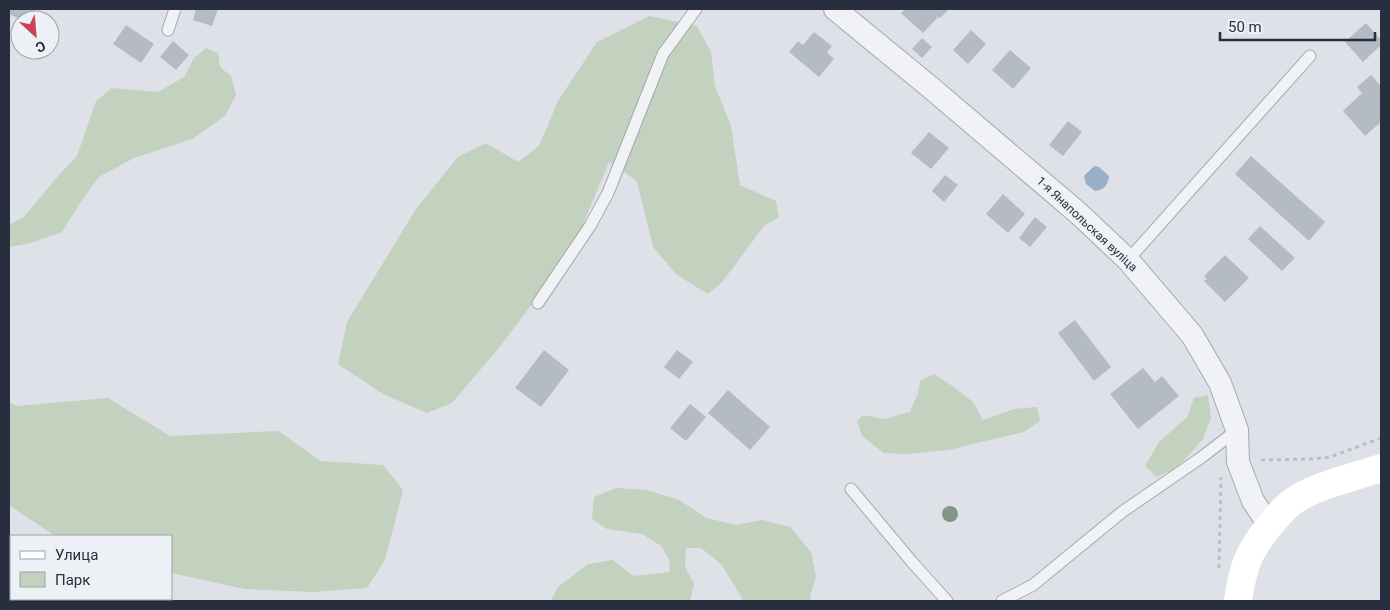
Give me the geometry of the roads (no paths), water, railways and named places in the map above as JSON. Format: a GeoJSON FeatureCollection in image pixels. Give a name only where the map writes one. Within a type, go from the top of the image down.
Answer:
{"type":"FeatureCollection","features":[{"type":"Feature","properties":{"kind":"main road"},"geometry":{"type":"LineString","coordinates":[[1238,601],[1249,556],[1270,525],[1294,500],[1315,489],[1381,468]]}},
{"type":"Feature","properties":{"kind":"street","name":"1-я Янапольская вуліца"},"geometry":{"type":"LineString","coordinates":[[835,9],[1077,212],[1128,260],[1192,335],[1220,382],[1237,430],[1238,462],[1253,501],[1270,525]]}},
{"type":"Feature","properties":{"kind":"lane"},"geometry":{"type":"LineString","coordinates":[[168,30],[175,9]]}},
{"type":"Feature","properties":{"kind":"lane"},"geometry":{"type":"LineString","coordinates":[[538,303],[590,226],[608,193],[663,54],[696,9]]}},
{"type":"Feature","properties":{"kind":"lane"},"geometry":{"type":"LineString","coordinates":[[1128,260],[1310,56]]}},
{"type":"Feature","properties":{"kind":"lane"},"geometry":{"type":"LineString","coordinates":[[1002,601],[1033,585],[1122,512],[1202,457],[1237,430]]}},
{"type":"Feature","properties":{"kind":"lane"},"geometry":{"type":"LineString","coordinates":[[852,489],[947,601]]}},
{"type":"Feature","properties":{"kind":"water"},"geometry":{"type":"Polygon","coordinates":[[[1094,166],[1099,167],[1109,176],[1105,186],[1101,190],[1095,191],[1086,184],[1084,176],[1094,166]]]}}]}
